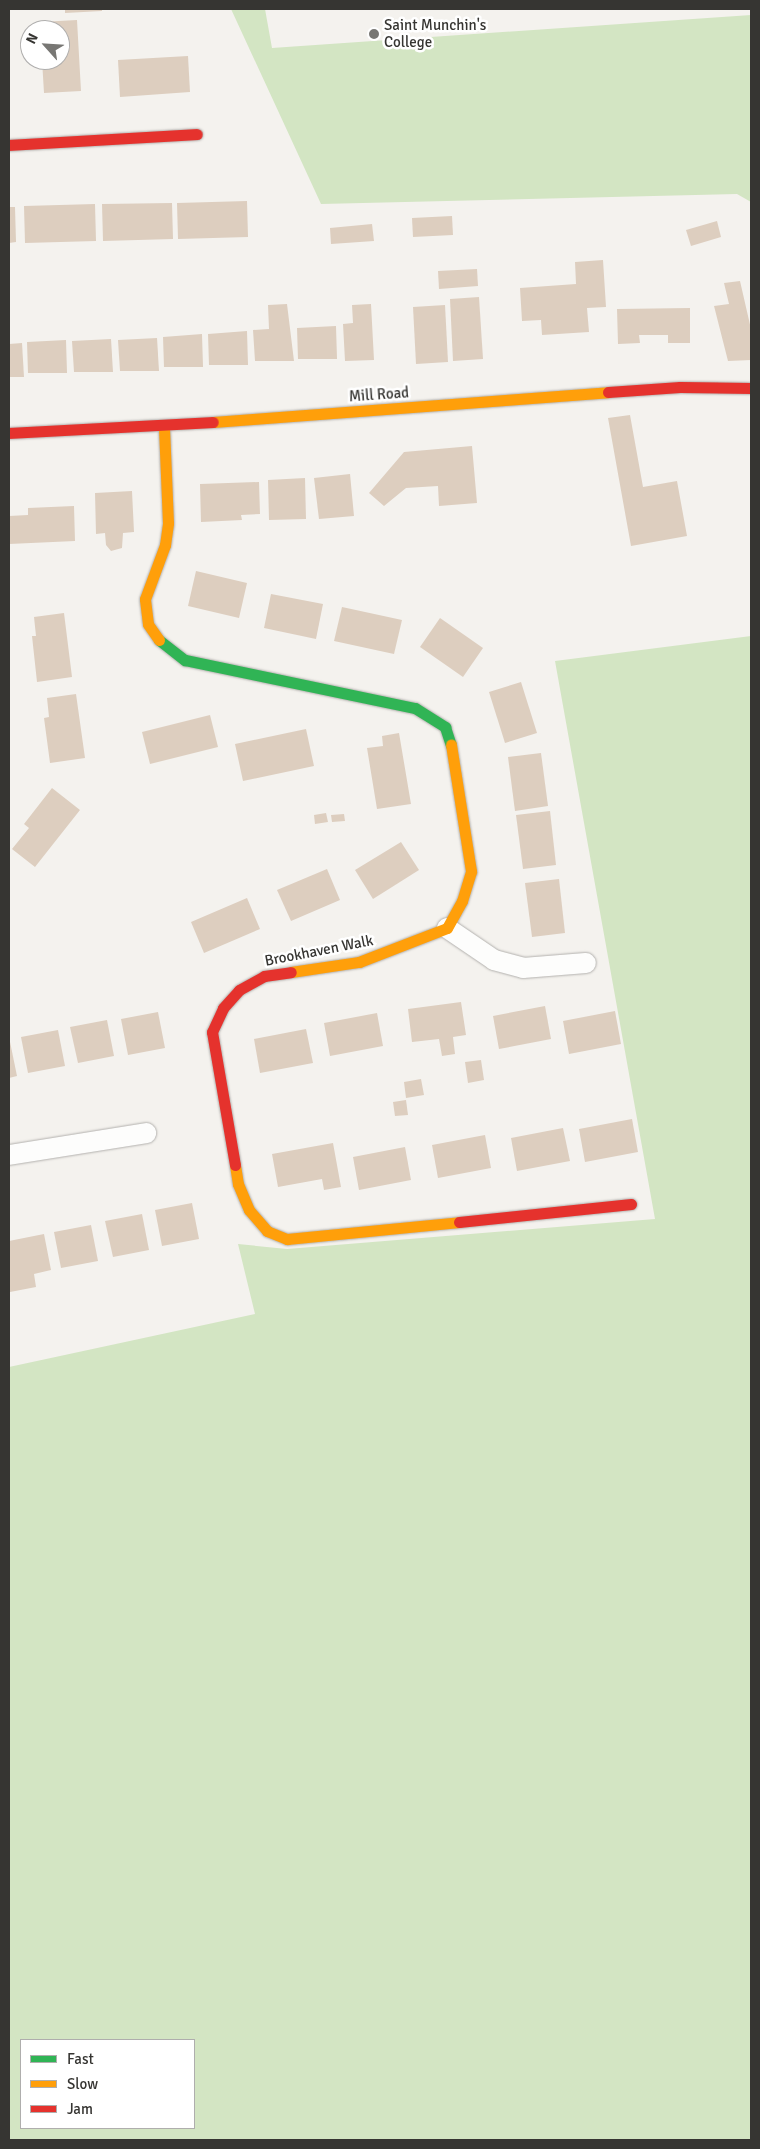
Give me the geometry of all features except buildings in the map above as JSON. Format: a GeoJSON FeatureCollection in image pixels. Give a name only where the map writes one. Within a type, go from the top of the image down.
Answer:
{"type":"FeatureCollection","features":[{"type":"Feature","properties":{"kind":"street"},"geometry":{"type":"LineString","coordinates":[[9,145],[197,134]]}},
{"type":"Feature","properties":{"kind":"street","name":"Mill Road"},"geometry":{"type":"LineString","coordinates":[[9,433],[164,426],[680,387],[751,388]]}},
{"type":"Feature","properties":{"kind":"street"},"geometry":{"type":"LineString","coordinates":[[164,426],[168,522],[164,545],[145,599],[148,624],[163,646],[185,660],[416,708],[445,727],[452,748],[471,871],[462,901],[447,928],[494,960],[523,968],[586,963]]}},
{"type":"Feature","properties":{"kind":"street","name":"Brookhaven Walk"},"geometry":{"type":"LineString","coordinates":[[447,928],[359,962],[264,976],[239,990],[223,1008],[212,1032],[238,1184],[249,1210],[267,1231],[287,1239],[631,1204]]}},
{"type":"Feature","properties":{"kind":"street"},"geometry":{"type":"LineString","coordinates":[[9,1155],[146,1133]]}},
{"type":"Feature","properties":{"kind":"green space"},"geometry":{"type":"Polygon","coordinates":[[[231,9],[265,9],[272,48],[751,15],[751,202],[737,194],[321,204],[231,9]]]}},
{"type":"Feature","properties":{"kind":"green space"},"geometry":{"type":"Polygon","coordinates":[[[751,636],[751,2140],[9,2140],[9,1367],[255,1314],[238,1244],[287,1249],[655,1219],[555,661],[751,636]]]}},
{"type":"Feature","properties":{"kind":"traffic: fast"},"geometry":{"type":"LineString","coordinates":[[159,640],[185,660],[415,708],[445,727],[451,745]]}},
{"type":"Feature","properties":{"kind":"traffic: slow"},"geometry":{"type":"LineString","coordinates":[[213,422],[608,392]]}},
{"type":"Feature","properties":{"kind":"traffic: slow"},"geometry":{"type":"LineString","coordinates":[[159,640],[148,624],[145,599],[165,545],[168,523],[164,426]]}},
{"type":"Feature","properties":{"kind":"traffic: slow"},"geometry":{"type":"LineString","coordinates":[[291,972],[359,962],[447,928],[462,901],[471,871],[451,745]]}},
{"type":"Feature","properties":{"kind":"traffic: slow"},"geometry":{"type":"LineString","coordinates":[[235,1165],[238,1184],[249,1210],[267,1231],[287,1239],[459,1222]]}},
{"type":"Feature","properties":{"kind":"traffic: jam"},"geometry":{"type":"LineString","coordinates":[[9,145],[197,134]]}},
{"type":"Feature","properties":{"kind":"traffic: jam"},"geometry":{"type":"LineString","coordinates":[[608,392],[680,387],[751,388]]}},
{"type":"Feature","properties":{"kind":"traffic: jam"},"geometry":{"type":"LineString","coordinates":[[9,433],[213,422]]}},
{"type":"Feature","properties":{"kind":"traffic: jam"},"geometry":{"type":"LineString","coordinates":[[235,1165],[212,1032],[223,1008],[239,990],[264,976],[291,972]]}},
{"type":"Feature","properties":{"kind":"traffic: jam"},"geometry":{"type":"LineString","coordinates":[[459,1222],[631,1204]]}},
{"type":"Feature","properties":{"kind":"place","name":"Saint Munchin's College"},"geometry":{"type":"Point","coordinates":[374,34]}}]}
